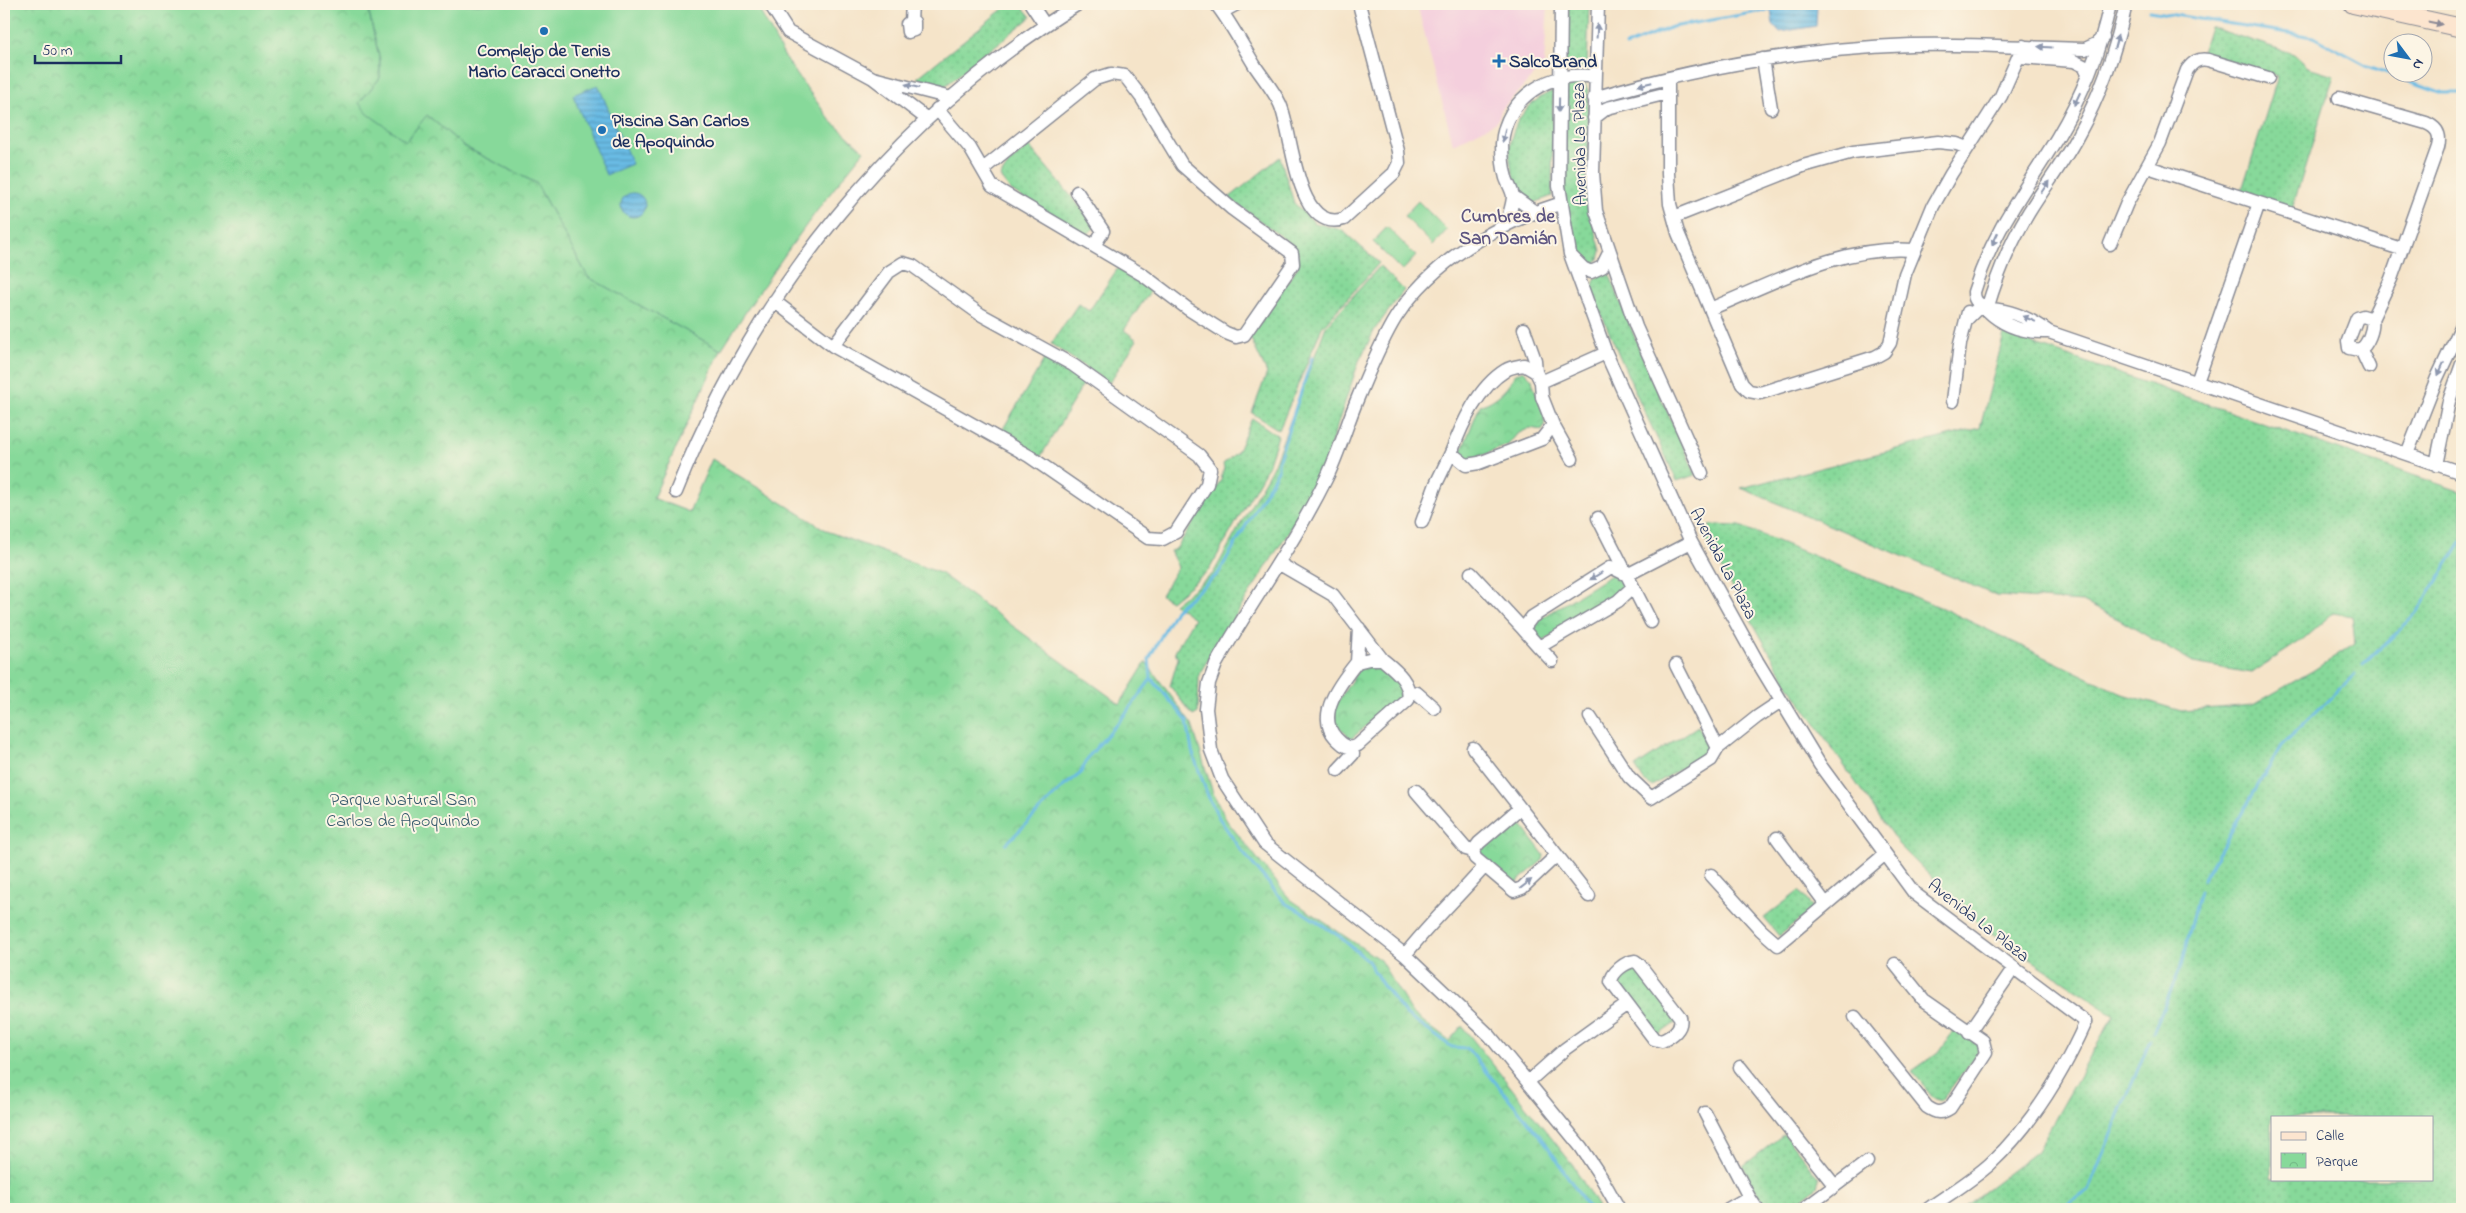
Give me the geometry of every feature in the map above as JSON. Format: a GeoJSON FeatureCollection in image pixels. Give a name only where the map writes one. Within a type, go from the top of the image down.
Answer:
{"type":"FeatureCollection","features":[{"type":"Feature","properties":{"kind":"main road"},"geometry":{"type":"LineString","coordinates":[[2353,4],[2462,28]]}},
{"type":"Feature","properties":{"kind":"street"},"geometry":{"type":"LineString","coordinates":[[770,4],[788,32],[873,78],[927,119]]}},
{"type":"Feature","properties":{"kind":"street"},"geometry":{"type":"LineString","coordinates":[[911,21],[912,4]]}},
{"type":"Feature","properties":{"kind":"street"},"geometry":{"type":"LineString","coordinates":[[1030,4],[1046,24]]}},
{"type":"Feature","properties":{"kind":"street"},"geometry":{"type":"LineString","coordinates":[[1237,4],[1219,8],[1280,102],[1289,130],[1297,175],[1309,203],[1316,213],[1325,220],[1335,222],[1344,219],[1394,174],[1398,163],[1398,151],[1359,4]]}},
{"type":"Feature","properties":{"kind":"street","name":"Avenida La Plaza"},"geometry":{"type":"LineString","coordinates":[[1561,4],[1559,186],[1570,254],[1606,353],[1691,542],[1820,765],[1884,855],[1914,893],[2086,1022],[2056,1080],[2019,1133],[1989,1164],[1928,1209]]}},
{"type":"Feature","properties":{"kind":"street","name":"Avenida La Plaza"},"geometry":{"type":"LineString","coordinates":[[1598,4],[1594,98],[1595,204],[1609,253],[1636,327],[1702,472]]}},
{"type":"Feature","properties":{"kind":"street"},"geometry":{"type":"LineString","coordinates":[[1953,401],[1957,362],[1966,320],[1974,292],[1995,238],[2013,204],[2064,125],[2103,38],[2110,4]]}},
{"type":"Feature","properties":{"kind":"street"},"geometry":{"type":"LineString","coordinates":[[1987,309],[2002,263],[2014,240],[2091,111],[2112,58],[2126,4]]}},
{"type":"Feature","properties":{"kind":"street"},"geometry":{"type":"LineString","coordinates":[[676,492],[714,404],[774,300],[840,212],[873,173],[937,110],[1009,50],[1071,5]]}},
{"type":"Feature","properties":{"kind":"street"},"geometry":{"type":"LineString","coordinates":[[1594,98],[1668,79],[1763,59],[1833,50],[1910,45],[2022,51],[2086,49],[2103,38]]}},
{"type":"Feature","properties":{"kind":"street"},"geometry":{"type":"LineString","coordinates":[[2022,51],[2074,62],[2084,66],[2088,74]]}},
{"type":"Feature","properties":{"kind":"street"},"geometry":{"type":"LineString","coordinates":[[1668,79],[1668,185],[1678,233],[1742,384],[1748,391],[1760,393],[1875,357],[1884,352],[1890,343],[1900,293],[1914,250],[1933,206],[1966,148],[1993,110],[2022,51]]}},
{"type":"Feature","properties":{"kind":"street"},"geometry":{"type":"LineString","coordinates":[[1763,59],[1771,108]]}},
{"type":"Feature","properties":{"kind":"street"},"geometry":{"type":"LineString","coordinates":[[2110,244],[2127,203],[2148,167],[2168,124],[2187,70],[2195,61],[2208,60],[2268,78]]}},
{"type":"Feature","properties":{"kind":"street"},"geometry":{"type":"LineString","coordinates":[[937,110],[970,148],[982,169],[992,186],[1143,275],[1188,309],[1236,337],[1244,335],[1252,325],[1293,264],[1292,253],[1232,209],[1182,165],[1141,97],[1125,76],[1111,74],[1095,79],[982,169]]}},
{"type":"Feature","properties":{"kind":"street"},"geometry":{"type":"LineString","coordinates":[[1506,226],[1513,196],[1503,160],[1502,145],[1508,122],[1523,99],[1546,81],[1579,74],[1595,77]]}},
{"type":"Feature","properties":{"kind":"street"},"geometry":{"type":"LineString","coordinates":[[873,78],[951,98]]}},
{"type":"Feature","properties":{"kind":"street"},"geometry":{"type":"LineString","coordinates":[[1594,118],[1607,108],[1668,92]]}},
{"type":"Feature","properties":{"kind":"street"},"geometry":{"type":"LineString","coordinates":[[2339,98],[2426,123],[2435,128],[2439,135],[2438,147],[2401,249],[2384,294],[2372,319],[2373,326],[2361,350]]}},
{"type":"Feature","properties":{"kind":"street"},"geometry":{"type":"LineString","coordinates":[[1674,217],[1803,166],[1845,154],[1881,147],[1938,142],[1958,144],[1966,148]]}},
{"type":"Feature","properties":{"kind":"street"},"geometry":{"type":"LineString","coordinates":[[2148,167],[2401,249]]}},
{"type":"Feature","properties":{"kind":"street"},"geometry":{"type":"LineString","coordinates":[[1077,192],[1104,231],[1094,246]]}},
{"type":"Feature","properties":{"kind":"street"},"geometry":{"type":"LineString","coordinates":[[1513,196],[1536,212]]}},
{"type":"Feature","properties":{"kind":"street"},"geometry":{"type":"LineString","coordinates":[[1562,203],[1536,212],[1506,226],[1437,270],[1413,294],[1396,317],[1382,342],[1358,396],[1327,477],[1306,517],[1230,638],[1208,683],[1206,722],[1211,750],[1222,779],[1264,843],[1405,955],[1490,1036],[1529,1081],[1581,1147],[1619,1209]]}},
{"type":"Feature","properties":{"kind":"street"},"geometry":{"type":"LineString","coordinates":[[2198,382],[2259,203]]}},
{"type":"Feature","properties":{"kind":"street"},"geometry":{"type":"LineString","coordinates":[[1710,309],[1840,257],[1892,249],[1914,250]]}},
{"type":"Feature","properties":{"kind":"street"},"geometry":{"type":"LineString","coordinates":[[1584,296],[1588,283],[1600,270],[1609,253]]}},
{"type":"Feature","properties":{"kind":"street"},"geometry":{"type":"LineString","coordinates":[[1570,254],[1587,271],[1600,270]]}},
{"type":"Feature","properties":{"kind":"street"},"geometry":{"type":"LineString","coordinates":[[774,300],[834,346],[1029,456],[1148,538],[1163,539],[1176,532],[1207,484],[1210,469],[1199,455],[1073,365],[980,314],[913,266],[903,263],[889,272],[834,346]]}},
{"type":"Feature","properties":{"kind":"street"},"geometry":{"type":"LineString","coordinates":[[1974,292],[1976,302],[1987,309]]}},
{"type":"Feature","properties":{"kind":"street"},"geometry":{"type":"LineString","coordinates":[[1966,320],[1974,310],[2002,310],[2033,320],[2049,332],[2462,473]]}},
{"type":"Feature","properties":{"kind":"street"},"geometry":{"type":"LineString","coordinates":[[2361,350],[2352,349],[2348,346],[2348,341],[2357,318],[2363,316],[2372,319]]}},
{"type":"Feature","properties":{"kind":"street"},"geometry":{"type":"LineString","coordinates":[[2407,454],[2434,385],[2462,325]]}},
{"type":"Feature","properties":{"kind":"street"},"geometry":{"type":"LineString","coordinates":[[1524,329],[1535,360],[1542,397],[1553,425],[1572,459]]}},
{"type":"Feature","properties":{"kind":"street"},"geometry":{"type":"LineString","coordinates":[[2361,350],[2369,367]]}},
{"type":"Feature","properties":{"kind":"street"},"geometry":{"type":"LineString","coordinates":[[1539,377],[1606,353]]}},
{"type":"Feature","properties":{"kind":"street"},"geometry":{"type":"LineString","coordinates":[[2436,465],[2446,409],[2462,364]]}},
{"type":"Feature","properties":{"kind":"street"},"geometry":{"type":"LineString","coordinates":[[1422,522],[1436,484],[1459,432],[1481,394],[1506,369],[1524,365],[1539,377]]}},
{"type":"Feature","properties":{"kind":"street"},"geometry":{"type":"LineString","coordinates":[[1451,453],[1466,464],[1479,463],[1542,439],[1553,425]]}},
{"type":"Feature","properties":{"kind":"street"},"geometry":{"type":"LineString","coordinates":[[1598,518],[1652,622]]}},
{"type":"Feature","properties":{"kind":"street"},"geometry":{"type":"LineString","coordinates":[[1539,647],[1618,601],[1630,581],[1691,542]]}},
{"type":"Feature","properties":{"kind":"street"},"geometry":{"type":"LineString","coordinates":[[1278,562],[1333,595],[1382,659],[1407,684],[1410,692],[1408,700],[1352,748]]}},
{"type":"Feature","properties":{"kind":"street"},"geometry":{"type":"LineString","coordinates":[[1523,629],[1532,617],[1611,567],[1630,581]]}},
{"type":"Feature","properties":{"kind":"street"},"geometry":{"type":"LineString","coordinates":[[1471,573],[1552,661]]}},
{"type":"Feature","properties":{"kind":"street"},"geometry":{"type":"LineString","coordinates":[[1352,748],[1346,747],[1334,736],[1328,724],[1328,717],[1334,697],[1357,662],[1359,628]]}},
{"type":"Feature","properties":{"kind":"street"},"geometry":{"type":"LineString","coordinates":[[1357,662],[1382,659]]}},
{"type":"Feature","properties":{"kind":"street"},"geometry":{"type":"LineString","coordinates":[[1676,665],[1718,748]]}},
{"type":"Feature","properties":{"kind":"street"},"geometry":{"type":"LineString","coordinates":[[1410,692],[1417,693],[1434,708]]}},
{"type":"Feature","properties":{"kind":"street"},"geometry":{"type":"LineString","coordinates":[[1590,717],[1629,777],[1651,798],[1711,760],[1718,748],[1757,717],[1782,701]]}},
{"type":"Feature","properties":{"kind":"street"},"geometry":{"type":"LineString","coordinates":[[1338,770],[1353,754],[1352,748]]}},
{"type":"Feature","properties":{"kind":"street"},"geometry":{"type":"LineString","coordinates":[[1473,748],[1589,896]]}},
{"type":"Feature","properties":{"kind":"street"},"geometry":{"type":"LineString","coordinates":[[1416,791],[1466,849],[1473,851]]}},
{"type":"Feature","properties":{"kind":"street"},"geometry":{"type":"LineString","coordinates":[[1473,851],[1479,843],[1520,808]]}},
{"type":"Feature","properties":{"kind":"street"},"geometry":{"type":"LineString","coordinates":[[1777,838],[1826,904]]}},
{"type":"Feature","properties":{"kind":"street"},"geometry":{"type":"LineString","coordinates":[[1473,851],[1475,858],[1514,890],[1522,888],[1557,855]]}},
{"type":"Feature","properties":{"kind":"street"},"geometry":{"type":"LineString","coordinates":[[1711,875],[1761,930],[1778,945],[1884,855]]}},
{"type":"Feature","properties":{"kind":"street"},"geometry":{"type":"LineString","coordinates":[[1405,955],[1427,927],[1449,908],[1485,866]]}},
{"type":"Feature","properties":{"kind":"street"},"geometry":{"type":"LineString","coordinates":[[1635,961],[1680,1017],[1680,1026],[1665,1040],[1659,1042],[1626,1005],[1612,985],[1611,978],[1614,973],[1629,962],[1635,961]]}},
{"type":"Feature","properties":{"kind":"street"},"geometry":{"type":"LineString","coordinates":[[1855,1017],[1927,1107],[1935,1113],[1944,1112],[1950,1108],[1986,1053],[1983,1041],[1924,1000],[1895,964]]}},
{"type":"Feature","properties":{"kind":"street"},"geometry":{"type":"LineString","coordinates":[[1969,1033],[2014,969]]}},
{"type":"Feature","properties":{"kind":"street"},"geometry":{"type":"LineString","coordinates":[[1529,1081],[1565,1049],[1626,1005]]}},
{"type":"Feature","properties":{"kind":"street"},"geometry":{"type":"LineString","coordinates":[[1740,1067],[1835,1186]]}},
{"type":"Feature","properties":{"kind":"street"},"geometry":{"type":"LineString","coordinates":[[1705,1113],[1756,1209]]}},
{"type":"Feature","properties":{"kind":"street"},"geometry":{"type":"LineString","coordinates":[[1804,1209],[1867,1162]]}},
{"type":"Feature","properties":{"kind":"street"},"geometry":{"type":"LineString","coordinates":[[1728,1209],[1749,1197]]}},
{"type":"Feature","properties":{"kind":"shaded area"},"geometry":{"type":"Polygon","coordinates":[[[1417,4],[1548,4],[1544,64],[1501,110],[1497,122],[1453,144],[1417,4]]]}},
{"type":"Feature","properties":{"kind":"green space","name":"Parque Natural San Carlos de Apoquindo"},"geometry":{"type":"Polygon","coordinates":[[[4,4],[367,4],[380,61],[380,78],[359,103],[427,115],[465,147],[536,183],[588,277],[721,350],[653,498],[689,512],[712,459],[829,532],[940,573],[1120,704],[1146,662],[1192,725],[1213,793],[1227,821],[1290,899],[1380,960],[1412,1013],[1449,1041],[1462,1026],[1573,1165],[1599,1209],[4,1209],[4,4]]]}},
{"type":"Feature","properties":{"kind":"green space"},"geometry":{"type":"Polygon","coordinates":[[[367,4],[756,4],[787,61],[830,120],[864,151],[790,248],[721,350],[588,277],[536,183],[465,147],[427,115],[406,141],[368,114],[359,103],[380,78],[380,60],[367,4]]]}},
{"type":"Feature","properties":{"kind":"green space"},"geometry":{"type":"Polygon","coordinates":[[[1009,4],[1020,4],[1031,17],[945,86],[917,78],[1009,4]]]}},
{"type":"Feature","properties":{"kind":"green space"},"geometry":{"type":"Polygon","coordinates":[[[1569,4],[1589,4],[1587,68],[1574,66],[1565,68],[1569,4]]]}},
{"type":"Feature","properties":{"kind":"green space"},"geometry":{"type":"Polygon","coordinates":[[[2210,27],[2294,54],[2308,67],[2334,75],[2292,209],[2241,193],[2278,76],[2202,52],[2210,27]]]}},
{"type":"Feature","properties":{"kind":"green space"},"geometry":{"type":"Polygon","coordinates":[[[1578,80],[1585,84],[1588,91],[1588,204],[1601,251],[1599,259],[1593,266],[1580,261],[1577,257],[1571,241],[1565,198],[1565,87],[1578,80]]]}},
{"type":"Feature","properties":{"kind":"green space"},"geometry":{"type":"Polygon","coordinates":[[[1553,91],[1552,196],[1534,203],[1520,194],[1510,160],[1510,149],[1515,127],[1526,109],[1553,91]]]}},
{"type":"Feature","properties":{"kind":"green space"},"geometry":{"type":"Polygon","coordinates":[[[1029,146],[1096,226],[1087,235],[1011,191],[1000,177],[1009,163],[1029,146]]]}},
{"type":"Feature","properties":{"kind":"green space"},"geometry":{"type":"Polygon","coordinates":[[[1280,157],[1294,203],[1315,223],[1342,230],[1379,263],[1322,327],[1279,430],[1252,413],[1267,373],[1250,337],[1298,266],[1299,255],[1291,244],[1229,198],[1280,157]]]}},
{"type":"Feature","properties":{"kind":"green space"},"geometry":{"type":"Polygon","coordinates":[[[1418,201],[1447,230],[1433,245],[1404,216],[1418,201]]]}},
{"type":"Feature","properties":{"kind":"green space"},"geometry":{"type":"Polygon","coordinates":[[[1387,227],[1416,256],[1402,271],[1373,242],[1387,227]]]}},
{"type":"Feature","properties":{"kind":"green space"},"geometry":{"type":"Polygon","coordinates":[[[1380,266],[1404,290],[1375,329],[1359,361],[1322,470],[1299,515],[1199,674],[1198,713],[1193,716],[1170,686],[1178,659],[1175,651],[1194,618],[1174,604],[1213,574],[1274,464],[1326,326],[1380,266]]]}},
{"type":"Feature","properties":{"kind":"green space"},"geometry":{"type":"Polygon","coordinates":[[[1118,268],[1151,290],[1124,330],[1137,340],[1109,383],[1051,344],[1078,304],[1089,311],[1118,268]]]}},
{"type":"Feature","properties":{"kind":"green space"},"geometry":{"type":"Polygon","coordinates":[[[1607,268],[1643,358],[1696,475],[1677,481],[1593,295],[1592,288],[1595,280],[1607,268]]]}},
{"type":"Feature","properties":{"kind":"green space"},"geometry":{"type":"Polygon","coordinates":[[[2004,334],[2462,492],[2462,1209],[1961,1209],[2037,1151],[2114,1015],[1981,926],[1899,845],[1789,686],[1706,541],[1710,525],[1740,526],[1942,608],[2120,693],[2181,711],[2253,705],[2314,670],[2355,643],[2352,616],[2333,613],[2302,640],[2252,673],[2193,663],[2120,620],[2083,602],[1997,596],[1741,488],[1980,428],[2004,334]]]}},
{"type":"Feature","properties":{"kind":"green space"},"geometry":{"type":"Polygon","coordinates":[[[1045,358],[1085,381],[1040,458],[1000,434],[1045,358]]]}},
{"type":"Feature","properties":{"kind":"green space"},"geometry":{"type":"Polygon","coordinates":[[[1523,370],[1532,379],[1545,418],[1542,430],[1530,428],[1517,434],[1508,445],[1471,460],[1466,459],[1461,454],[1462,450],[1480,405],[1485,404],[1500,394],[1509,385],[1514,375],[1523,370]]]}},
{"type":"Feature","properties":{"kind":"green space"},"geometry":{"type":"Polygon","coordinates":[[[1252,418],[1278,436],[1268,466],[1209,570],[1171,601],[1161,595],[1178,567],[1170,551],[1176,549],[1221,480],[1223,464],[1238,451],[1252,418]]]}},
{"type":"Feature","properties":{"kind":"green space"},"geometry":{"type":"Polygon","coordinates":[[[1616,572],[1626,590],[1542,642],[1529,626],[1616,572]]]}},
{"type":"Feature","properties":{"kind":"green space"},"geometry":{"type":"Polygon","coordinates":[[[1377,663],[1401,687],[1399,698],[1351,739],[1336,724],[1335,706],[1362,664],[1377,663]]]}},
{"type":"Feature","properties":{"kind":"green space"},"geometry":{"type":"Polygon","coordinates":[[[1698,726],[1710,745],[1707,753],[1652,786],[1644,781],[1635,767],[1698,726]]]}},
{"type":"Feature","properties":{"kind":"green space"},"geometry":{"type":"Polygon","coordinates":[[[1518,820],[1544,855],[1543,860],[1517,882],[1511,882],[1480,854],[1481,847],[1511,821],[1518,820]]]}},
{"type":"Feature","properties":{"kind":"green space"},"geometry":{"type":"Polygon","coordinates":[[[1799,891],[1814,909],[1779,936],[1764,918],[1799,891]]]}},
{"type":"Feature","properties":{"kind":"green space"},"geometry":{"type":"Polygon","coordinates":[[[1636,965],[1678,1021],[1657,1036],[1615,980],[1636,965]]]}},
{"type":"Feature","properties":{"kind":"green space"},"geometry":{"type":"Polygon","coordinates":[[[1955,1029],[1979,1045],[1977,1053],[1942,1100],[1933,1097],[1912,1071],[1939,1052],[1955,1029]]]}},
{"type":"Feature","properties":{"kind":"green space"},"geometry":{"type":"Polygon","coordinates":[[[1784,1134],[1819,1178],[1817,1187],[1790,1209],[1766,1209],[1743,1166],[1784,1134]]]}},
{"type":"Feature","properties":{"kind":"water"},"geometry":{"type":"Polygon","coordinates":[[[1770,4],[1817,4],[1816,26],[1780,32],[1773,24],[1770,4]]]}},
{"type":"Feature","properties":{"kind":"water","name":"Piscina San Carlos de Apoquindo"},"geometry":{"type":"Polygon","coordinates":[[[598,85],[632,164],[606,175],[573,95],[598,85]]]}},
{"type":"Feature","properties":{"kind":"water"},"geometry":{"type":"Polygon","coordinates":[[[628,193],[638,193],[645,200],[645,210],[638,217],[628,217],[621,210],[621,200],[628,193]]]}},
{"type":"Feature","properties":{"kind":"waterway"},"geometry":{"type":"LineString","coordinates":[[2071,4],[2085,5]]}},
{"type":"Feature","properties":{"kind":"waterway"},"geometry":{"type":"LineString","coordinates":[[1626,46],[1672,27],[1775,9]]}},
{"type":"Feature","properties":{"kind":"waterway"},"geometry":{"type":"LineString","coordinates":[[2149,11],[2314,37],[2368,66],[2443,93],[2462,93]]}},
{"type":"Feature","properties":{"kind":"waterway"},"geometry":{"type":"LineString","coordinates":[[1312,358],[1278,462],[1278,470],[1218,574],[1175,610],[1149,659],[1151,678],[1187,721],[1192,751],[1208,796],[1219,818],[1241,850],[1285,903],[1339,936],[1368,961],[1382,984],[1406,1015],[1452,1047],[1467,1048],[1545,1142],[1589,1209]]}},
{"type":"Feature","properties":{"kind":"waterway"},"geometry":{"type":"LineString","coordinates":[[2364,664],[2417,613],[2461,542]]}},
{"type":"Feature","properties":{"kind":"waterway"},"geometry":{"type":"LineString","coordinates":[[2203,880],[2281,746],[2355,674]]}},
{"type":"Feature","properties":{"kind":"waterway"},"geometry":{"type":"LineString","coordinates":[[1006,844],[1064,786],[1080,774],[1089,756],[1127,712],[1151,679]]}},
{"type":"Feature","properties":{"kind":"waterway"},"geometry":{"type":"LineString","coordinates":[[2153,1032],[2180,969],[2200,891]]}},
{"type":"Feature","properties":{"kind":"waterway"},"geometry":{"type":"LineString","coordinates":[[2061,1209],[2088,1190],[2150,1040]]}},
{"type":"Feature","properties":{"kind":"place","name":"Complejo de Tenis Mario Caracci Onetto"},"geometry":{"type":"Point","coordinates":[544,31]}},
{"type":"Feature","properties":{"kind":"place","name":"SalcoBrand"},"geometry":{"type":"Point","coordinates":[1499,61]}},
{"type":"Feature","properties":{"kind":"place","name":"Piscina San Carlos de Apoquindo"},"geometry":{"type":"Point","coordinates":[602,130]}},
{"type":"Feature","properties":{"kind":"district","name":"Cumbres de San Damián"},"geometry":{"type":"Point","coordinates":[1508,226]}}]}
